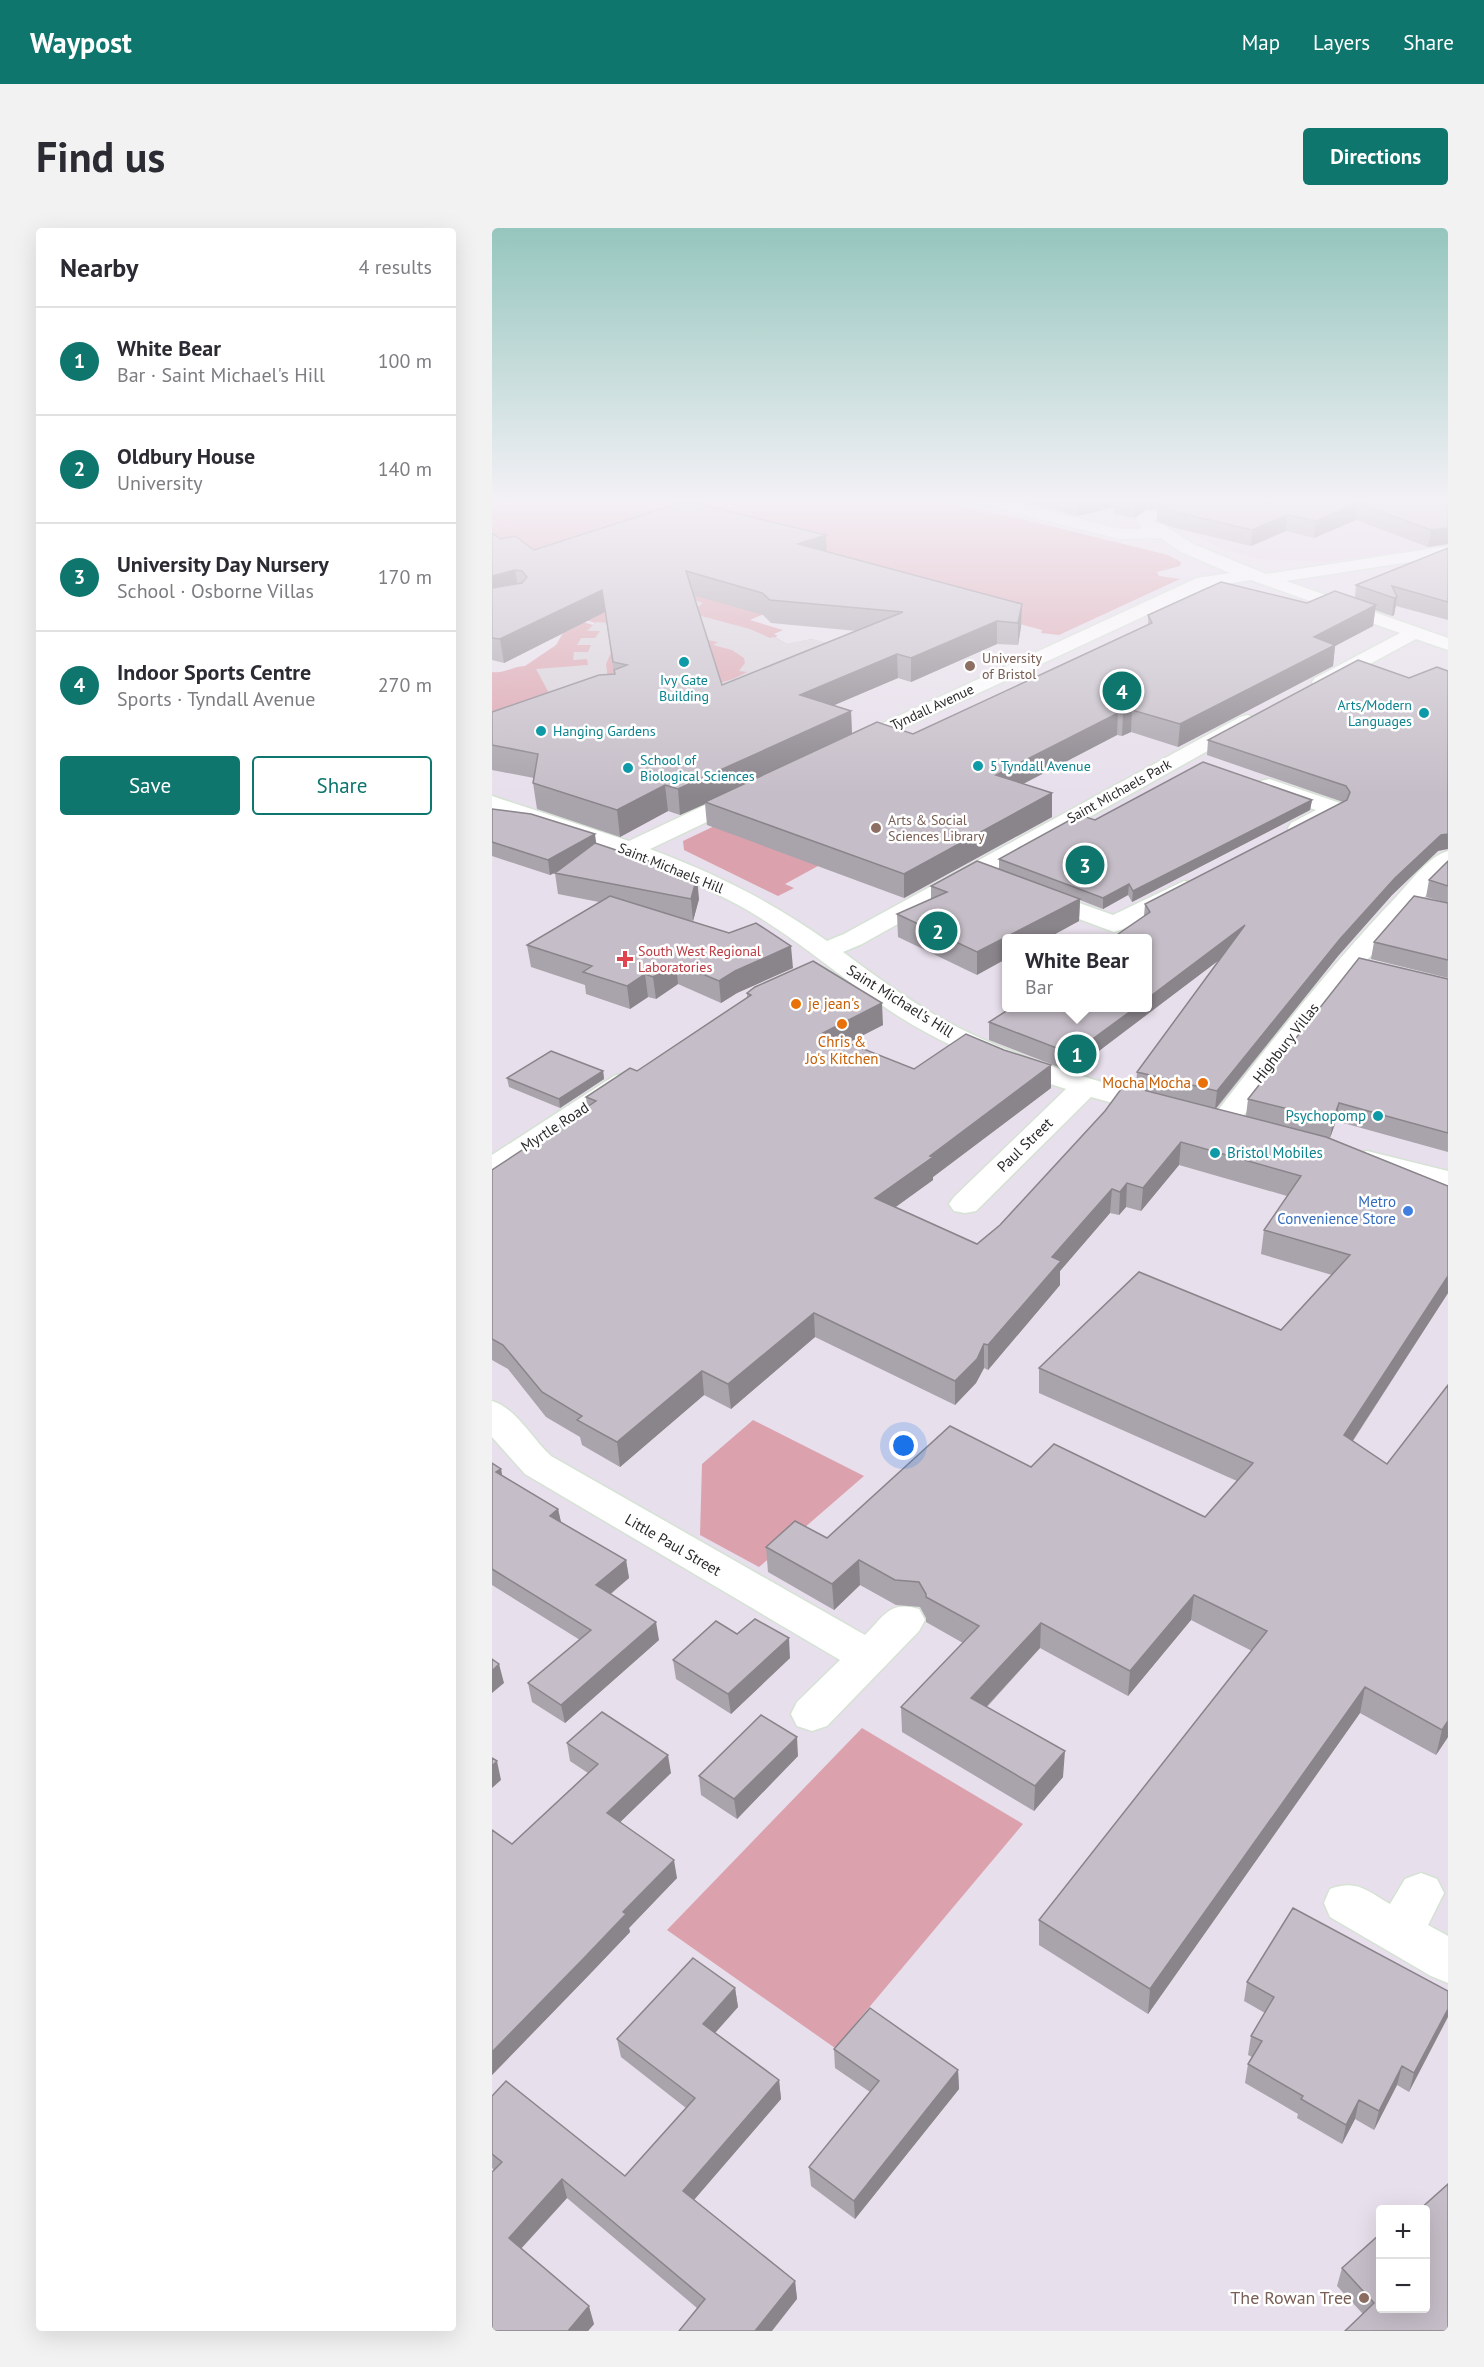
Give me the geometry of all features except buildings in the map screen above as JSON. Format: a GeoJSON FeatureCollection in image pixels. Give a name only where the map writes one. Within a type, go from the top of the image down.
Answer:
{"type":"FeatureCollection","features":[{"type":"Feature","properties":{"kind":"street","name":"Tyndall Avenue"},"geometry":{"type":"LineString","coordinates":[[833,754],[1166,599]]}},
{"type":"Feature","properties":{"kind":"street"},"geometry":{"type":"LineString","coordinates":[[1320,599],[1448,644]]}},
{"type":"Feature","properties":{"kind":"street"},"geometry":{"type":"LineString","coordinates":[[1305,691],[1414,633]]}},
{"type":"Feature","properties":{"kind":"street","name":"Saint Michaels Park"},"geometry":{"type":"LineString","coordinates":[[830,956],[853,939],[974,871],[1266,711]]}},
{"type":"Feature","properties":{"kind":"street"},"geometry":{"type":"LineString","coordinates":[[1183,756],[1215,767]]}},
{"type":"Feature","properties":{"kind":"street"},"geometry":{"type":"LineString","coordinates":[[1248,778],[1335,809],[1282,836]]}},
{"type":"Feature","properties":{"kind":"street"},"geometry":{"type":"LineString","coordinates":[[629,850],[769,784]]}},
{"type":"Feature","properties":{"kind":"street","name":"Saint Michaels Hill"},"geometry":{"type":"LineString","coordinates":[[492,803],[629,850],[729,891],[767,911],[830,956]]}},
{"type":"Feature","properties":{"kind":"street","name":"Highbury Villas"},"geometry":{"type":"LineString","coordinates":[[1214,1121],[1360,966],[1414,904],[1448,858]]}},
{"type":"Feature","properties":{"kind":"street"},"geometry":{"type":"LineString","coordinates":[[974,871],[1114,924],[1209,875]]}},
{"type":"Feature","properties":{"kind":"street"},"geometry":{"type":"LineString","coordinates":[[805,974],[830,956]]}},
{"type":"Feature","properties":{"kind":"street","name":"Saint Michael's Hill"},"geometry":{"type":"LineString","coordinates":[[830,956],[902,1006],[949,1034],[1006,1061],[1085,1087],[1214,1121]]}},
{"type":"Feature","properties":{"kind":"street","name":"Myrtle Road"},"geometry":{"type":"LineString","coordinates":[[492,1168],[650,1065]]}},
{"type":"Feature","properties":{"kind":"street","name":"Paul Street"},"geometry":{"type":"LineString","coordinates":[[965,1204],[1085,1087]]}},
{"type":"Feature","properties":{"kind":"street"},"geometry":{"type":"LineString","coordinates":[[1336,1152],[1448,1180]]}},
{"type":"Feature","properties":{"kind":"street","name":"Little Paul Street"},"geometry":{"type":"LineString","coordinates":[[492,1413],[524,1452],[538,1465],[869,1658]]}},
{"type":"Feature","properties":{"kind":"street"},"geometry":{"type":"LineString","coordinates":[[812,1714],[905,1620]]}},
{"type":"Feature","properties":{"kind":"street"},"geometry":{"type":"LineString","coordinates":[[1347,1904],[1410,1912],[1448,1960]]}},
{"type":"Feature","properties":{"kind":"shaded area"},"geometry":{"type":"Polygon","coordinates":[[[532,599],[1136,599],[1059,635],[1041,633],[1042,630],[967,610],[764,614],[750,620],[783,630],[774,634],[787,644],[812,639],[842,648],[821,669],[492,733],[492,672],[525,666],[556,645],[563,633],[583,622],[593,625],[595,623],[531,601],[532,599]]]}},
{"type":"Feature","properties":{"kind":"shaded area"},"geometry":{"type":"Polygon","coordinates":[[[653,599],[692,599],[703,603],[690,613],[750,629],[787,644],[812,639],[842,648],[772,683],[549,693],[536,669],[588,665],[587,659],[573,660],[574,652],[588,652],[591,645],[577,645],[581,638],[595,638],[600,631],[587,631],[596,622],[609,623],[619,615],[567,608],[653,599]],[[685,636],[613,648],[606,664],[608,679],[716,684],[747,672],[739,671],[745,663],[744,658],[732,650],[713,645],[718,642],[685,636]]]}},
{"type":"Feature","properties":{"kind":"shaded area"},"geometry":{"type":"Polygon","coordinates":[[[782,794],[818,866],[785,884],[794,888],[778,896],[684,850],[683,841],[782,794]]]}},
{"type":"Feature","properties":{"kind":"shaded area"},"geometry":{"type":"Polygon","coordinates":[[[753,1420],[864,1476],[759,1567],[700,1535],[702,1464],[753,1420]]]}},
{"type":"Feature","properties":{"kind":"shaded area"},"geometry":{"type":"Polygon","coordinates":[[[862,1728],[1023,1824],[835,2048],[667,1930],[862,1728]]]}},
{"type":"Feature","properties":{"kind":"place","name":"Ivy Gate Building"},"geometry":{"type":"Point","coordinates":[684,662]}},
{"type":"Feature","properties":{"kind":"place","name":"University of Bristol"},"geometry":{"type":"Point","coordinates":[970,666]}},
{"type":"Feature","properties":{"kind":"place","name":"Indoor Sports Centre"},"geometry":{"type":"Point","coordinates":[1122,691]}},
{"type":"Feature","properties":{"kind":"place","name":"Arts/Modern Languages"},"geometry":{"type":"Point","coordinates":[1424,713]}},
{"type":"Feature","properties":{"kind":"place","name":"Hanging Gardens"},"geometry":{"type":"Point","coordinates":[541,731]}},
{"type":"Feature","properties":{"kind":"place","name":"5 Tyndall Avenue"},"geometry":{"type":"Point","coordinates":[978,766]}},
{"type":"Feature","properties":{"kind":"place","name":"School of Biological Sciences"},"geometry":{"type":"Point","coordinates":[628,768]}},
{"type":"Feature","properties":{"kind":"place","name":"Arts & Social Sciences Library"},"geometry":{"type":"Point","coordinates":[876,828]}},
{"type":"Feature","properties":{"kind":"place","name":"University Day Nursery"},"geometry":{"type":"Point","coordinates":[1085,865]}},
{"type":"Feature","properties":{"kind":"place","name":"Oldbury House"},"geometry":{"type":"Point","coordinates":[938,931]}},
{"type":"Feature","properties":{"kind":"place","name":"South West Regional Laboratories"},"geometry":{"type":"Point","coordinates":[625,959]}},
{"type":"Feature","properties":{"kind":"place","name":"je jean's"},"geometry":{"type":"Point","coordinates":[796,1004]}},
{"type":"Feature","properties":{"kind":"place","name":"Chris & Jo's Kitchen"},"geometry":{"type":"Point","coordinates":[842,1024]}},
{"type":"Feature","properties":{"kind":"place","name":"White Bear"},"geometry":{"type":"Point","coordinates":[1077,1054]}},
{"type":"Feature","properties":{"kind":"place","name":"Mocha Mocha"},"geometry":{"type":"Point","coordinates":[1203,1083]}},
{"type":"Feature","properties":{"kind":"place","name":"Psychopomp"},"geometry":{"type":"Point","coordinates":[1378,1116]}},
{"type":"Feature","properties":{"kind":"place","name":"Bristol Mobiles"},"geometry":{"type":"Point","coordinates":[1215,1153]}},
{"type":"Feature","properties":{"kind":"place","name":"Metro Convenience Store"},"geometry":{"type":"Point","coordinates":[1408,1211]}},
{"type":"Feature","properties":{"kind":"place","name":"The Rowan Tree"},"geometry":{"type":"Point","coordinates":[1364,2298]}}]}
